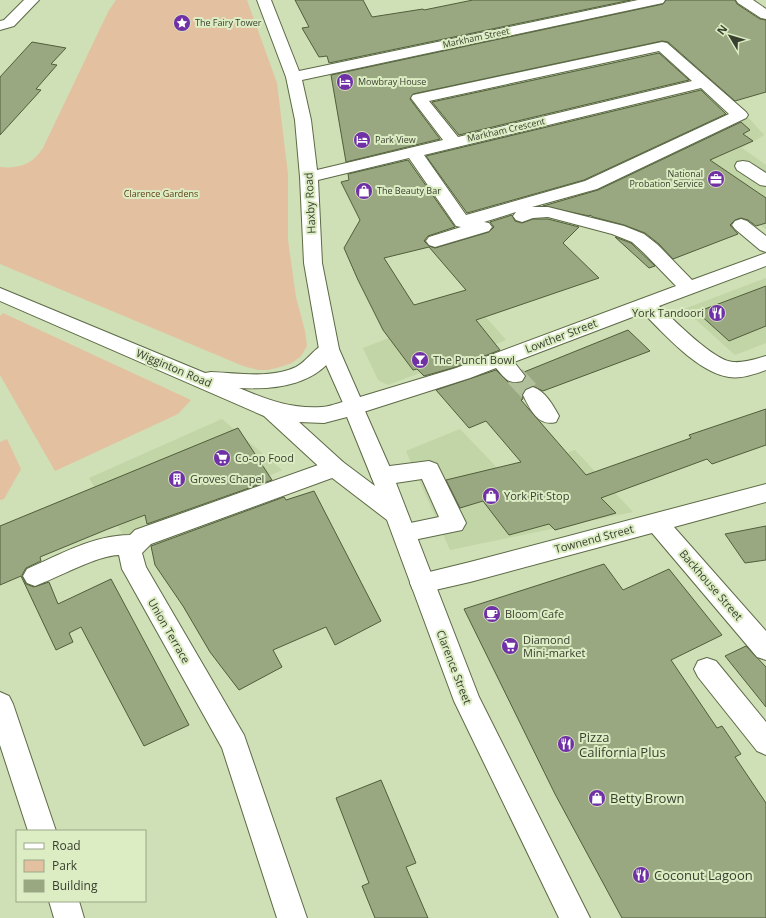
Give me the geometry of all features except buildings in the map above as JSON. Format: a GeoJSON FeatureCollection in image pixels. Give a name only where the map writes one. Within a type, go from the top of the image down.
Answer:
{"type":"FeatureCollection","features":[{"type":"Feature","properties":{"kind":"street"},"geometry":{"type":"LineString","coordinates":[[0,26],[9,22],[32,0]]}},
{"type":"Feature","properties":{"kind":"street","name":"Haxby Road"},"geometry":{"type":"LineString","coordinates":[[261,0],[294,77],[303,120],[309,177],[313,263],[329,349],[354,407]]}},
{"type":"Feature","properties":{"kind":"street","name":"Markham Street"},"geometry":{"type":"LineString","coordinates":[[294,77],[658,0]]}},
{"type":"Feature","properties":{"kind":"street"},"geometry":{"type":"LineString","coordinates":[[743,0],[766,15]]}},
{"type":"Feature","properties":{"kind":"street"},"geometry":{"type":"LineString","coordinates":[[414,153],[462,222],[591,185],[740,115],[662,46],[419,98],[454,143]]}},
{"type":"Feature","properties":{"kind":"street","name":"Markham Crescent"},"geometry":{"type":"LineString","coordinates":[[309,177],[704,83]]}},
{"type":"Feature","properties":{"kind":"street"},"geometry":{"type":"LineString","coordinates":[[744,166],[766,181]]}},
{"type":"Feature","properties":{"kind":"street"},"geometry":{"type":"LineString","coordinates":[[434,241],[531,213],[548,212],[618,230],[638,238],[651,249],[688,287]]}},
{"type":"Feature","properties":{"kind":"street"},"geometry":{"type":"LineString","coordinates":[[740,225],[766,246]]}},
{"type":"Feature","properties":{"kind":"street","name":"Lowther Street"},"geometry":{"type":"LineString","coordinates":[[354,407],[463,373],[688,287],[766,259]]}},
{"type":"Feature","properties":{"kind":"street","name":"Wigginton Road"},"geometry":{"type":"LineString","coordinates":[[0,294],[271,410],[301,415],[324,415],[354,407]]}},
{"type":"Feature","properties":{"kind":"street"},"geometry":{"type":"LineString","coordinates":[[645,304],[703,355],[728,370],[758,366],[766,363]]}},
{"type":"Feature","properties":{"kind":"street"},"geometry":{"type":"LineString","coordinates":[[200,379],[276,381],[302,374],[322,359],[329,349]]}},
{"type":"Feature","properties":{"kind":"street"},"geometry":{"type":"LineString","coordinates":[[500,359],[515,376]]}},
{"type":"Feature","properties":{"kind":"street"},"geometry":{"type":"LineString","coordinates":[[533,395],[548,416]]}},
{"type":"Feature","properties":{"kind":"street","name":"Clarence Street"},"geometry":{"type":"LineString","coordinates":[[354,407],[382,476],[466,701],[575,918]]}},
{"type":"Feature","properties":{"kind":"street"},"geometry":{"type":"LineString","coordinates":[[271,410],[400,524],[454,523],[429,470],[382,476]]}},
{"type":"Feature","properties":{"kind":"street"},"geometry":{"type":"LineString","coordinates":[[35,576],[89,553],[114,545],[135,546],[143,537],[335,468]]}},
{"type":"Feature","properties":{"kind":"street","name":"Townend Street"},"geometry":{"type":"LineString","coordinates":[[422,583],[470,572],[766,493]]}},
{"type":"Feature","properties":{"kind":"street","name":"Backhouse Street"},"geometry":{"type":"LineString","coordinates":[[656,522],[766,649]]}},
{"type":"Feature","properties":{"kind":"street","name":"Union Terrace"},"geometry":{"type":"LineString","coordinates":[[135,546],[130,550],[134,569],[234,744],[292,918]]}},
{"type":"Feature","properties":{"kind":"street"},"geometry":{"type":"LineString","coordinates":[[707,669],[766,742]]}},
{"type":"Feature","properties":{"kind":"street"},"geometry":{"type":"LineString","coordinates":[[0,704],[42,830]]}},
{"type":"Feature","properties":{"kind":"street"},"geometry":{"type":"LineString","coordinates":[[64,902],[69,918]]}},
{"type":"Feature","properties":{"kind":"shaded area","name":"National Probation Service"},"geometry":{"type":"Polygon","coordinates":[[[747,116],[764,135],[742,148],[766,165],[766,229],[662,156],[747,116]]]}},
{"type":"Feature","properties":{"kind":"shaded area"},"geometry":{"type":"Polygon","coordinates":[[[766,278],[766,343],[735,355],[684,309],[766,278]]]}},
{"type":"Feature","properties":{"kind":"shaded area"},"geometry":{"type":"Polygon","coordinates":[[[475,305],[506,340],[388,385],[378,380],[363,348],[475,305]]]}},
{"type":"Feature","properties":{"kind":"shaded area","name":"Groves Chapel"},"geometry":{"type":"Polygon","coordinates":[[[222,419],[282,470],[126,540],[89,478],[222,419]]]}},
{"type":"Feature","properties":{"kind":"shaded area"},"geometry":{"type":"Polygon","coordinates":[[[460,429],[504,475],[575,450],[633,512],[450,550],[406,451],[460,429]]]}},
{"type":"Feature","properties":{"kind":"green space","name":"Clarence Gardens"},"geometry":{"type":"Polygon","coordinates":[[[116,0],[247,0],[277,83],[288,174],[288,240],[296,297],[305,331],[307,346],[301,356],[292,363],[268,370],[258,370],[243,366],[0,264],[0,167],[19,166],[30,162],[43,148],[108,12],[116,0]]]}},
{"type":"Feature","properties":{"kind":"green space"},"geometry":{"type":"Polygon","coordinates":[[[3,313],[191,400],[178,414],[55,471],[0,375],[0,316],[3,313]]]}},
{"type":"Feature","properties":{"kind":"green space"},"geometry":{"type":"Polygon","coordinates":[[[7,439],[21,469],[4,499],[0,500],[0,442],[7,439]]]}},
{"type":"Feature","properties":{"kind":"tunnel"},"geometry":{"type":"LineString","coordinates":[[515,376],[533,395]]}},
{"type":"Feature","properties":{"kind":"place","name":"The Fairy Tower"},"geometry":{"type":"Point","coordinates":[182,23]}},
{"type":"Feature","properties":{"kind":"place","name":"Mowbray House"},"geometry":{"type":"Point","coordinates":[345,82]}},
{"type":"Feature","properties":{"kind":"place","name":"Park View"},"geometry":{"type":"Point","coordinates":[362,140]}},
{"type":"Feature","properties":{"kind":"place","name":"National Probation Service"},"geometry":{"type":"Point","coordinates":[716,179]}},
{"type":"Feature","properties":{"kind":"place","name":"The Beauty Bar"},"geometry":{"type":"Point","coordinates":[364,191]}},
{"type":"Feature","properties":{"kind":"place","name":"York Tandoori"},"geometry":{"type":"Point","coordinates":[717,313]}},
{"type":"Feature","properties":{"kind":"place","name":"The Punch Bowl"},"geometry":{"type":"Point","coordinates":[420,360]}},
{"type":"Feature","properties":{"kind":"place","name":"Co-op Food"},"geometry":{"type":"Point","coordinates":[222,458]}},
{"type":"Feature","properties":{"kind":"place","name":"Groves Chapel"},"geometry":{"type":"Point","coordinates":[177,479]}},
{"type":"Feature","properties":{"kind":"place","name":"York Pit Stop"},"geometry":{"type":"Point","coordinates":[491,496]}},
{"type":"Feature","properties":{"kind":"place","name":"Bloom Cafe"},"geometry":{"type":"Point","coordinates":[492,614]}},
{"type":"Feature","properties":{"kind":"place","name":"Diamond Mini-market"},"geometry":{"type":"Point","coordinates":[510,646]}},
{"type":"Feature","properties":{"kind":"place","name":"Pizza California Plus"},"geometry":{"type":"Point","coordinates":[566,744]}},
{"type":"Feature","properties":{"kind":"place","name":"Betty Brown"},"geometry":{"type":"Point","coordinates":[597,798]}},
{"type":"Feature","properties":{"kind":"place","name":"Coconut Lagoon"},"geometry":{"type":"Point","coordinates":[641,875]}}]}
